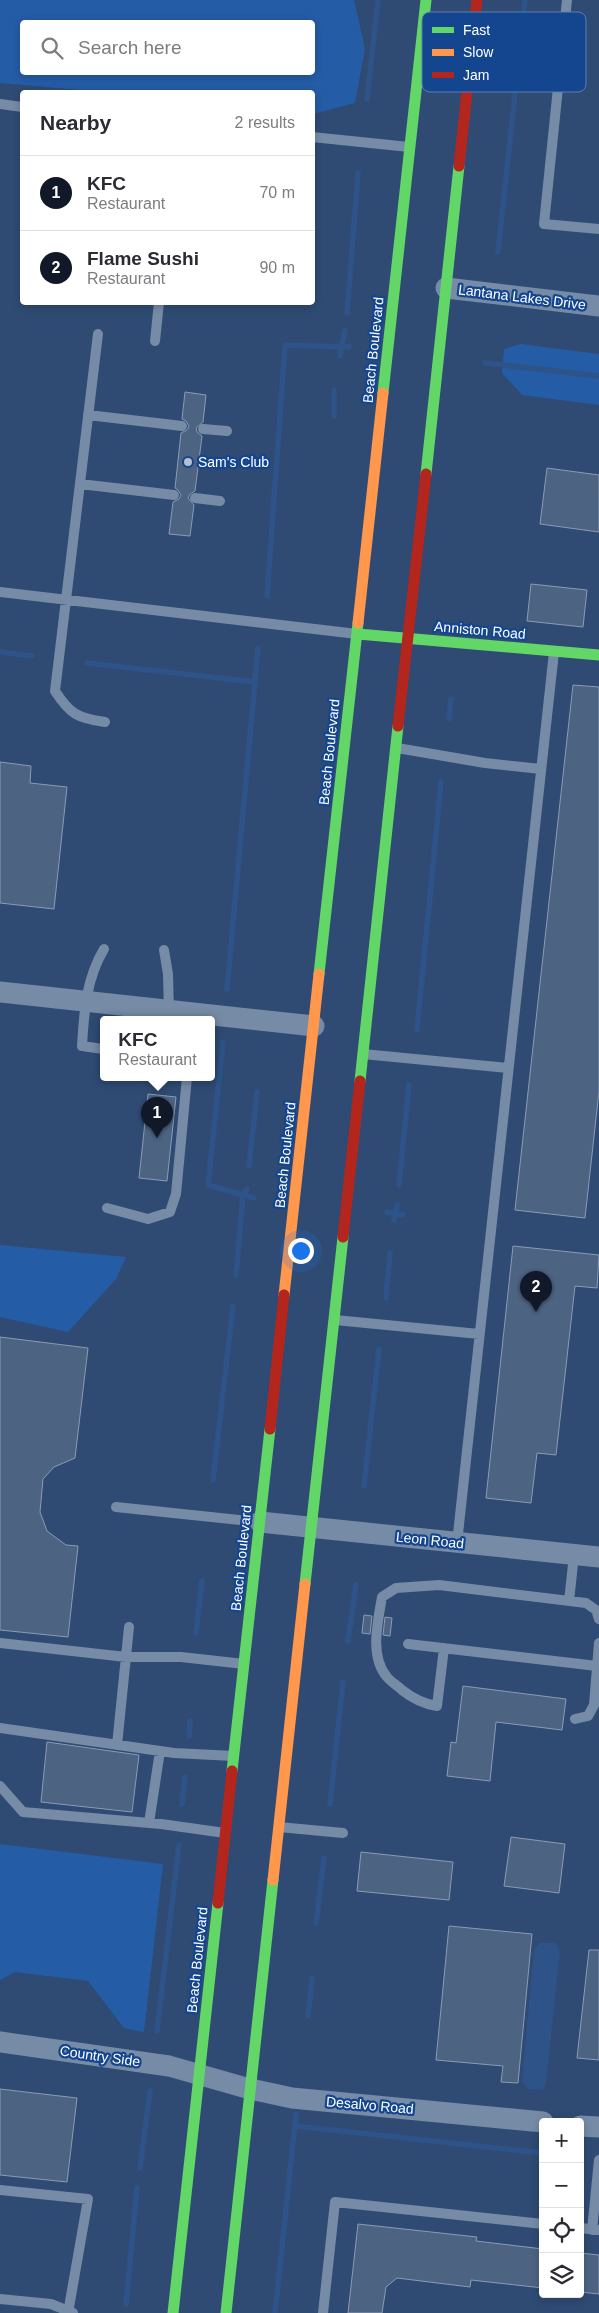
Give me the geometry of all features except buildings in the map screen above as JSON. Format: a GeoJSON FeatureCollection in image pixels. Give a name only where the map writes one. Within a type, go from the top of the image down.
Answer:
{"type":"FeatureCollection","features":[{"type":"Feature","properties":{"kind":"main road","name":"Beach Boulevard"},"geometry":{"type":"LineString","coordinates":[[173,2313],[422,37]]}},
{"type":"Feature","properties":{"kind":"main road"},"geometry":{"type":"LineString","coordinates":[[226,2313],[467,92]]}},
{"type":"Feature","properties":{"kind":"main road","name":"Anniston Road"},"geometry":{"type":"LineString","coordinates":[[358,634],[599,655]]}},
{"type":"Feature","properties":{"kind":"street","name":"Lantana Lakes Drive"},"geometry":{"type":"LineString","coordinates":[[446,288],[599,306]]}},
{"type":"Feature","properties":{"kind":"street"},"geometry":{"type":"LineString","coordinates":[[0,992],[85,1001],[182,1016]]}},
{"type":"Feature","properties":{"kind":"street"},"geometry":{"type":"LineString","coordinates":[[215,1018],[314,1026]]}},
{"type":"Feature","properties":{"kind":"street","name":"Leon Road"},"geometry":{"type":"LineString","coordinates":[[260,1522],[599,1557]]}},
{"type":"Feature","properties":{"kind":"street","name":"Country Side"},"geometry":{"type":"LineString","coordinates":[[0,2042],[169,2066],[200,2075]]}},
{"type":"Feature","properties":{"kind":"street","name":"Desalvo Road"},"geometry":{"type":"LineString","coordinates":[[200,2075],[292,2098],[539,2122]]}},
{"type":"Feature","properties":{"kind":"street"},"geometry":{"type":"LineString","coordinates":[[584,2126],[599,2127]]}},
{"type":"Feature","properties":{"kind":"lane"},"geometry":{"type":"LineString","coordinates":[[557,92],[544,224],[599,230]]}},
{"type":"Feature","properties":{"kind":"lane"},"geometry":{"type":"LineString","coordinates":[[0,104],[20,107]]}},
{"type":"Feature","properties":{"kind":"lane"},"geometry":{"type":"LineString","coordinates":[[315,137],[410,147]]}},
{"type":"Feature","properties":{"kind":"lane"},"geometry":{"type":"LineString","coordinates":[[155,342],[159,305]]}},
{"type":"Feature","properties":{"kind":"lane"},"geometry":{"type":"LineString","coordinates":[[98,334],[55,691],[66,709],[86,719],[105,722]]}},
{"type":"Feature","properties":{"kind":"lane"},"geometry":{"type":"LineString","coordinates":[[88,415],[182,426]]}},
{"type":"Feature","properties":{"kind":"lane"},"geometry":{"type":"LineString","coordinates":[[202,429],[227,432]]}},
{"type":"Feature","properties":{"kind":"lane"},"geometry":{"type":"LineString","coordinates":[[80,484],[174,495]]}},
{"type":"Feature","properties":{"kind":"lane"},"geometry":{"type":"LineString","coordinates":[[195,498],[220,501]]}},
{"type":"Feature","properties":{"kind":"lane"},"geometry":{"type":"LineString","coordinates":[[0,592],[358,634]]}},
{"type":"Feature","properties":{"kind":"lane"},"geometry":{"type":"LineString","coordinates":[[457,1542],[554,651]]}},
{"type":"Feature","properties":{"kind":"lane"},"geometry":{"type":"LineString","coordinates":[[397,748],[485,763],[541,769]]}},
{"type":"Feature","properties":{"kind":"lane"},"geometry":{"type":"LineString","coordinates":[[100,1048],[82,1046],[85,1001],[95,964],[104,949]]}},
{"type":"Feature","properties":{"kind":"lane"},"geometry":{"type":"LineString","coordinates":[[164,950],[168,974],[169,1015]]}},
{"type":"Feature","properties":{"kind":"lane"},"geometry":{"type":"LineString","coordinates":[[363,1054],[508,1068]]}},
{"type":"Feature","properties":{"kind":"lane"},"geometry":{"type":"LineString","coordinates":[[107,1208],[148,1219],[170,1212],[176,1194],[187,1081]]}},
{"type":"Feature","properties":{"kind":"lane"},"geometry":{"type":"LineString","coordinates":[[334,1320],[480,1334]]}},
{"type":"Feature","properties":{"kind":"lane"},"geometry":{"type":"LineString","coordinates":[[116,1507],[260,1522]]}},
{"type":"Feature","properties":{"kind":"lane"},"geometry":{"type":"LineString","coordinates":[[569,1601],[574,1555]]}},
{"type":"Feature","properties":{"kind":"lane"},"geometry":{"type":"LineString","coordinates":[[444,1648],[437,1706],[426,1704],[407,1694],[386,1676],[377,1657],[382,1597],[396,1588],[439,1586],[586,1603],[596,1610],[599,1619]]}},
{"type":"Feature","properties":{"kind":"lane"},"geometry":{"type":"LineString","coordinates":[[117,1745],[129,1627]]}},
{"type":"Feature","properties":{"kind":"lane"},"geometry":{"type":"LineString","coordinates":[[0,1643],[126,1657],[182,1657],[245,1664]]}},
{"type":"Feature","properties":{"kind":"lane"},"geometry":{"type":"LineString","coordinates":[[574,1719],[588,1716],[594,1705],[599,1643]]}},
{"type":"Feature","properties":{"kind":"lane"},"geometry":{"type":"LineString","coordinates":[[408,1644],[597,1666]]}},
{"type":"Feature","properties":{"kind":"lane"},"geometry":{"type":"LineString","coordinates":[[0,1728],[160,1751],[235,1756]]}},
{"type":"Feature","properties":{"kind":"lane"},"geometry":{"type":"LineString","coordinates":[[149,1823],[160,1751]]}},
{"type":"Feature","properties":{"kind":"lane"},"geometry":{"type":"LineString","coordinates":[[0,1786],[23,1812],[149,1823],[226,1833]]}},
{"type":"Feature","properties":{"kind":"lane"},"geometry":{"type":"LineString","coordinates":[[279,1826],[343,1832]]}},
{"type":"Feature","properties":{"kind":"lane"},"geometry":{"type":"LineString","coordinates":[[596,2230],[599,2160]]}},
{"type":"Feature","properties":{"kind":"lane"},"geometry":{"type":"LineString","coordinates":[[0,2190],[88,2199],[70,2312],[51,2304],[0,2299]]}},
{"type":"Feature","properties":{"kind":"lane"},"geometry":{"type":"LineString","coordinates":[[323,2313],[335,2202],[539,2224]]}},
{"type":"Feature","properties":{"kind":"shaded area"},"geometry":{"type":"Polygon","coordinates":[[[0,0],[354,0],[365,49],[355,103],[315,113],[315,90],[82,90],[0,83],[0,0]]]}},
{"type":"Feature","properties":{"kind":"shaded area"},"geometry":{"type":"Polygon","coordinates":[[[521,344],[599,354],[599,405],[522,395],[502,373],[504,349],[521,344]]]}},
{"type":"Feature","properties":{"kind":"shaded area"},"geometry":{"type":"Polygon","coordinates":[[[0,1245],[126,1257],[116,1279],[68,1332],[0,1317],[0,1245]]]}},
{"type":"Feature","properties":{"kind":"shaded area"},"geometry":{"type":"Polygon","coordinates":[[[0,1844],[163,1864],[144,2032],[124,2028],[88,1981],[15,1972],[0,1980],[0,1844]]]}},
{"type":"Feature","properties":{"kind":"shaded area"},"geometry":{"type":"Polygon","coordinates":[[[539,1943],[556,1943],[560,1951],[546,2083],[543,2090],[528,2089],[522,2081],[534,1950],[539,1943]]]}},
{"type":"Feature","properties":{"kind":"waterway"},"geometry":{"type":"LineString","coordinates":[[367,99],[378,0]]}},
{"type":"Feature","properties":{"kind":"waterway"},"geometry":{"type":"LineString","coordinates":[[524,12],[525,0]]}},
{"type":"Feature","properties":{"kind":"waterway"},"geometry":{"type":"LineString","coordinates":[[498,252],[515,92]]}},
{"type":"Feature","properties":{"kind":"waterway"},"geometry":{"type":"LineString","coordinates":[[347,313],[358,173]]}},
{"type":"Feature","properties":{"kind":"waterway"},"geometry":{"type":"LineString","coordinates":[[340,356],[345,330]]}},
{"type":"Feature","properties":{"kind":"waterway"},"geometry":{"type":"LineString","coordinates":[[267,596],[285,345],[349,347]]}},
{"type":"Feature","properties":{"kind":"waterway"},"geometry":{"type":"LineString","coordinates":[[485,363],[599,376]]}},
{"type":"Feature","properties":{"kind":"waterway"},"geometry":{"type":"LineString","coordinates":[[334,390],[334,416]]}},
{"type":"Feature","properties":{"kind":"waterway"},"geometry":{"type":"LineString","coordinates":[[227,989],[258,648]]}},
{"type":"Feature","properties":{"kind":"waterway"},"geometry":{"type":"LineString","coordinates":[[0,652],[32,656]]}},
{"type":"Feature","properties":{"kind":"waterway"},"geometry":{"type":"LineString","coordinates":[[87,663],[255,682]]}},
{"type":"Feature","properties":{"kind":"waterway"},"geometry":{"type":"LineString","coordinates":[[449,719],[451,699]]}},
{"type":"Feature","properties":{"kind":"waterway"},"geometry":{"type":"LineString","coordinates":[[417,1030],[441,782]]}},
{"type":"Feature","properties":{"kind":"waterway"},"geometry":{"type":"LineString","coordinates":[[223,1042],[208,1185],[254,1198]]}},
{"type":"Feature","properties":{"kind":"waterway"},"geometry":{"type":"LineString","coordinates":[[399,1185],[409,1085]]}},
{"type":"Feature","properties":{"kind":"waterway"},"geometry":{"type":"LineString","coordinates":[[249,1166],[257,1092]]}},
{"type":"Feature","properties":{"kind":"waterway"},"geometry":{"type":"LineString","coordinates":[[236,1275],[243,1195],[247,1189]]}},
{"type":"Feature","properties":{"kind":"waterway"},"geometry":{"type":"LineString","coordinates":[[394,1220],[397,1205]]}},
{"type":"Feature","properties":{"kind":"waterway"},"geometry":{"type":"LineString","coordinates":[[387,1212],[403,1215]]}},
{"type":"Feature","properties":{"kind":"waterway"},"geometry":{"type":"LineString","coordinates":[[386,1298],[390,1253]]}},
{"type":"Feature","properties":{"kind":"waterway"},"geometry":{"type":"LineString","coordinates":[[213,1480],[233,1306]]}},
{"type":"Feature","properties":{"kind":"waterway"},"geometry":{"type":"LineString","coordinates":[[364,1486],[379,1349]]}},
{"type":"Feature","properties":{"kind":"waterway"},"geometry":{"type":"LineString","coordinates":[[196,1633],[202,1581]]}},
{"type":"Feature","properties":{"kind":"waterway"},"geometry":{"type":"LineString","coordinates":[[348,1641],[356,1585]]}},
{"type":"Feature","properties":{"kind":"waterway"},"geometry":{"type":"LineString","coordinates":[[330,1804],[343,1682]]}},
{"type":"Feature","properties":{"kind":"waterway"},"geometry":{"type":"LineString","coordinates":[[189,1736],[190,1721]]}},
{"type":"Feature","properties":{"kind":"waterway"},"geometry":{"type":"LineString","coordinates":[[182,1804],[185,1777]]}},
{"type":"Feature","properties":{"kind":"waterway"},"geometry":{"type":"LineString","coordinates":[[157,2031],[179,1845]]}},
{"type":"Feature","properties":{"kind":"waterway"},"geometry":{"type":"LineString","coordinates":[[316,1923],[324,1858]]}},
{"type":"Feature","properties":{"kind":"waterway"},"geometry":{"type":"LineString","coordinates":[[308,2016],[312,1978]]}},
{"type":"Feature","properties":{"kind":"waterway"},"geometry":{"type":"LineString","coordinates":[[140,2168],[150,2091]]}},
{"type":"Feature","properties":{"kind":"waterway"},"geometry":{"type":"LineString","coordinates":[[275,2313],[296,2114]]}},
{"type":"Feature","properties":{"kind":"waterway"},"geometry":{"type":"LineString","coordinates":[[296,2126],[539,2153]]}},
{"type":"Feature","properties":{"kind":"waterway"},"geometry":{"type":"LineString","coordinates":[[126,2304],[137,2188]]}},
{"type":"Feature","properties":{"kind":"traffic: fast"},"geometry":{"type":"LineString","coordinates":[[425,12],[426,0]]}},
{"type":"Feature","properties":{"kind":"traffic: fast"},"geometry":{"type":"LineString","coordinates":[[383,393],[422,37]]}},
{"type":"Feature","properties":{"kind":"traffic: fast"},"geometry":{"type":"LineString","coordinates":[[426,474],[459,166]]}},
{"type":"Feature","properties":{"kind":"traffic: fast"},"geometry":{"type":"LineString","coordinates":[[319,974],[358,623]]}},
{"type":"Feature","properties":{"kind":"traffic: fast"},"geometry":{"type":"LineString","coordinates":[[358,634],[599,655]]}},
{"type":"Feature","properties":{"kind":"traffic: fast"},"geometry":{"type":"LineString","coordinates":[[360,1081],[398,726]]}},
{"type":"Feature","properties":{"kind":"traffic: fast"},"geometry":{"type":"LineString","coordinates":[[305,1584],[343,1237]]}},
{"type":"Feature","properties":{"kind":"traffic: fast"},"geometry":{"type":"LineString","coordinates":[[232,1771],[270,1429]]}},
{"type":"Feature","properties":{"kind":"traffic: fast"},"geometry":{"type":"LineString","coordinates":[[226,2313],[273,1880]]}},
{"type":"Feature","properties":{"kind":"traffic: fast"},"geometry":{"type":"LineString","coordinates":[[173,2313],[218,1903]]}},
{"type":"Feature","properties":{"kind":"traffic: slow"},"geometry":{"type":"LineString","coordinates":[[358,623],[383,393]]}},
{"type":"Feature","properties":{"kind":"traffic: slow"},"geometry":{"type":"LineString","coordinates":[[284,1295],[319,974]]}},
{"type":"Feature","properties":{"kind":"traffic: slow"},"geometry":{"type":"LineString","coordinates":[[273,1880],[305,1584]]}},
{"type":"Feature","properties":{"kind":"traffic: jam"},"geometry":{"type":"LineString","coordinates":[[476,12],[477,0]]}},
{"type":"Feature","properties":{"kind":"traffic: jam"},"geometry":{"type":"LineString","coordinates":[[459,166],[467,92]]}},
{"type":"Feature","properties":{"kind":"traffic: jam"},"geometry":{"type":"LineString","coordinates":[[398,726],[426,474]]}},
{"type":"Feature","properties":{"kind":"traffic: jam"},"geometry":{"type":"LineString","coordinates":[[343,1237],[360,1081]]}},
{"type":"Feature","properties":{"kind":"traffic: jam"},"geometry":{"type":"LineString","coordinates":[[270,1429],[284,1295]]}},
{"type":"Feature","properties":{"kind":"traffic: jam"},"geometry":{"type":"LineString","coordinates":[[218,1903],[232,1771]]}},
{"type":"Feature","properties":{"kind":"place","name":"Sam's Club"},"geometry":{"type":"Point","coordinates":[188,462]}},
{"type":"Feature","properties":{"kind":"place","name":"KFC"},"geometry":{"type":"Point","coordinates":[157,1138]}},
{"type":"Feature","properties":{"kind":"place","name":"Flame Sushi"},"geometry":{"type":"Point","coordinates":[536,1312]}}]}
